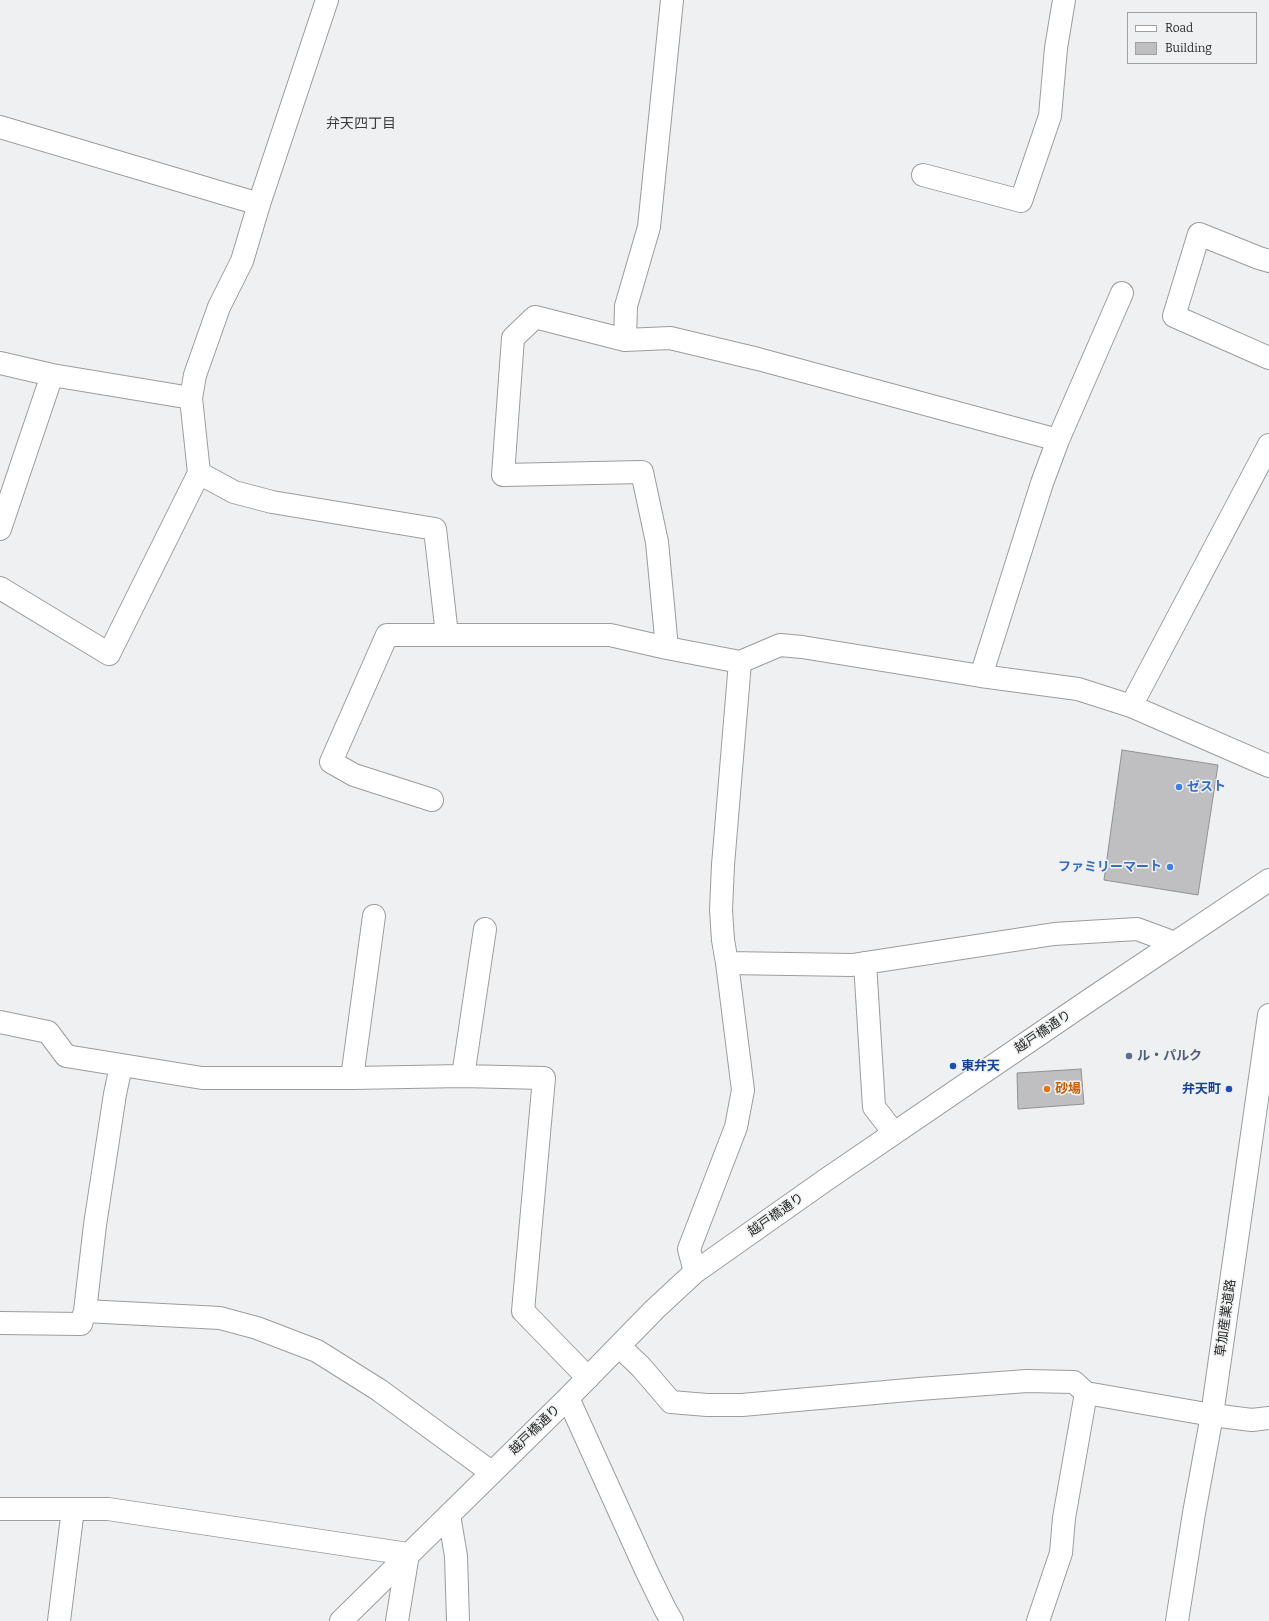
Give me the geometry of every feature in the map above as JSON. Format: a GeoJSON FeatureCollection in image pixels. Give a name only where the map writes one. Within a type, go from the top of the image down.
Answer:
{"type":"FeatureCollection","features":[{"type":"Feature","properties":{"kind":"street"},"geometry":{"type":"LineString","coordinates":[[0,588],[110,654],[198,473],[191,398],[195,375],[219,307],[242,261],[258,204],[327,0]]}},
{"type":"Feature","properties":{"kind":"street"},"geometry":{"type":"LineString","coordinates":[[625,340],[626,306],[649,227],[672,0]]}},
{"type":"Feature","properties":{"kind":"street"},"geometry":{"type":"LineString","coordinates":[[923,175],[1021,201],[1050,116],[1056,48],[1064,0]]}},
{"type":"Feature","properties":{"kind":"street"},"geometry":{"type":"LineString","coordinates":[[0,127],[258,204]]}},
{"type":"Feature","properties":{"kind":"street"},"geometry":{"type":"LineString","coordinates":[[1269,260],[1259,258],[1199,234],[1174,316],[1269,358]]}},
{"type":"Feature","properties":{"kind":"street"},"geometry":{"type":"LineString","coordinates":[[981,676],[1042,483],[1058,440],[1122,293]]}},
{"type":"Feature","properties":{"kind":"street"},"geometry":{"type":"LineString","coordinates":[[667,648],[657,542],[642,472],[503,475],[513,338],[535,317],[625,340],[670,338],[758,359],[1058,440]]}},
{"type":"Feature","properties":{"kind":"street"},"geometry":{"type":"LineString","coordinates":[[0,363],[52,375],[191,398]]}},
{"type":"Feature","properties":{"kind":"street"},"geometry":{"type":"LineString","coordinates":[[0,530],[52,375]]}},
{"type":"Feature","properties":{"kind":"street"},"geometry":{"type":"LineString","coordinates":[[1131,706],[1269,445]]}},
{"type":"Feature","properties":{"kind":"street"},"geometry":{"type":"LineString","coordinates":[[198,473],[234,492],[272,502],[435,529],[447,635]]}},
{"type":"Feature","properties":{"kind":"street"},"geometry":{"type":"LineString","coordinates":[[432,800],[354,775],[331,762],[387,635],[610,635],[740,662],[780,645],[802,647],[981,676],[1078,689],[1131,706],[1269,766]]}},
{"type":"Feature","properties":{"kind":"street"},"geometry":{"type":"LineString","coordinates":[[695,1272],[689,1249],[736,1127],[743,1090],[728,963],[723,940],[721,910],[723,865],[740,662]]}},
{"type":"Feature","properties":{"kind":"street","name":"越戸橋通り"},"geometry":{"type":"LineString","coordinates":[[341,1621],[568,1398],[655,1309],[695,1272],[1091,998],[1269,880]]}},
{"type":"Feature","properties":{"kind":"street"},"geometry":{"type":"LineString","coordinates":[[352,1078],[374,916]]}},
{"type":"Feature","properties":{"kind":"street"},"geometry":{"type":"LineString","coordinates":[[463,1076],[485,929]]}},
{"type":"Feature","properties":{"kind":"street"},"geometry":{"type":"LineString","coordinates":[[728,963],[852,965],[1062,934],[1138,929],[1175,943]]}},
{"type":"Feature","properties":{"kind":"street"},"geometry":{"type":"LineString","coordinates":[[865,963],[874,1107],[894,1133]]}},
{"type":"Feature","properties":{"kind":"street","name":"草加産業道路"},"geometry":{"type":"LineString","coordinates":[[1177,1621],[1194,1513],[1212,1415],[1269,1015]]}},
{"type":"Feature","properties":{"kind":"street"},"geometry":{"type":"LineString","coordinates":[[0,1022],[48,1032],[66,1056],[202,1078],[463,1076],[544,1078],[524,1311],[588,1378]]}},
{"type":"Feature","properties":{"kind":"street"},"geometry":{"type":"LineString","coordinates":[[0,1323],[81,1324],[85,1311],[96,1218],[115,1094],[121,1066]]}},
{"type":"Feature","properties":{"kind":"street"},"geometry":{"type":"LineString","coordinates":[[85,1311],[220,1318],[257,1328],[317,1351],[378,1390],[491,1472]]}},
{"type":"Feature","properties":{"kind":"street"},"geometry":{"type":"LineString","coordinates":[[619,1346],[641,1367],[671,1402],[707,1405],[742,1405],[1028,1381],[1074,1382],[1086,1393],[1212,1415],[1252,1420],[1269,1418]]}},
{"type":"Feature","properties":{"kind":"street"},"geometry":{"type":"LineString","coordinates":[[1038,1621],[1061,1552],[1065,1511],[1086,1393]]}},
{"type":"Feature","properties":{"kind":"street"},"geometry":{"type":"LineString","coordinates":[[568,1398],[646,1570],[672,1621]]}},
{"type":"Feature","properties":{"kind":"street"},"geometry":{"type":"LineString","coordinates":[[0,1509],[108,1509],[408,1554],[397,1621]]}},
{"type":"Feature","properties":{"kind":"street"},"geometry":{"type":"LineString","coordinates":[[59,1621],[73,1509]]}},
{"type":"Feature","properties":{"kind":"street"},"geometry":{"type":"LineString","coordinates":[[449,1515],[456,1556],[458,1621]]}},
{"type":"Feature","properties":{"kind":"building"},"geometry":{"type":"Polygon","coordinates":[[[1122,750],[1218,765],[1198,895],[1104,880],[1122,750]]]}},
{"type":"Feature","properties":{"kind":"building"},"geometry":{"type":"Polygon","coordinates":[[[1081,1069],[1084,1104],[1018,1109],[1017,1073],[1081,1069]]]}},
{"type":"Feature","properties":{"kind":"place","name":"ゼスト"},"geometry":{"type":"Point","coordinates":[1179,787]}},
{"type":"Feature","properties":{"kind":"place","name":"ファミリーマート"},"geometry":{"type":"Point","coordinates":[1170,867]}},
{"type":"Feature","properties":{"kind":"place","name":"ル・パルク"},"geometry":{"type":"Point","coordinates":[1129,1056]}},
{"type":"Feature","properties":{"kind":"place","name":"東弁天"},"geometry":{"type":"Point","coordinates":[953,1066]}},
{"type":"Feature","properties":{"kind":"place","name":"砂場"},"geometry":{"type":"Point","coordinates":[1047,1089]}},
{"type":"Feature","properties":{"kind":"place","name":"弁天町"},"geometry":{"type":"Point","coordinates":[1229,1089]}},
{"type":"Feature","properties":{"kind":"district","name":"弁天四丁目"},"geometry":{"type":"Point","coordinates":[361,124]}}]}
